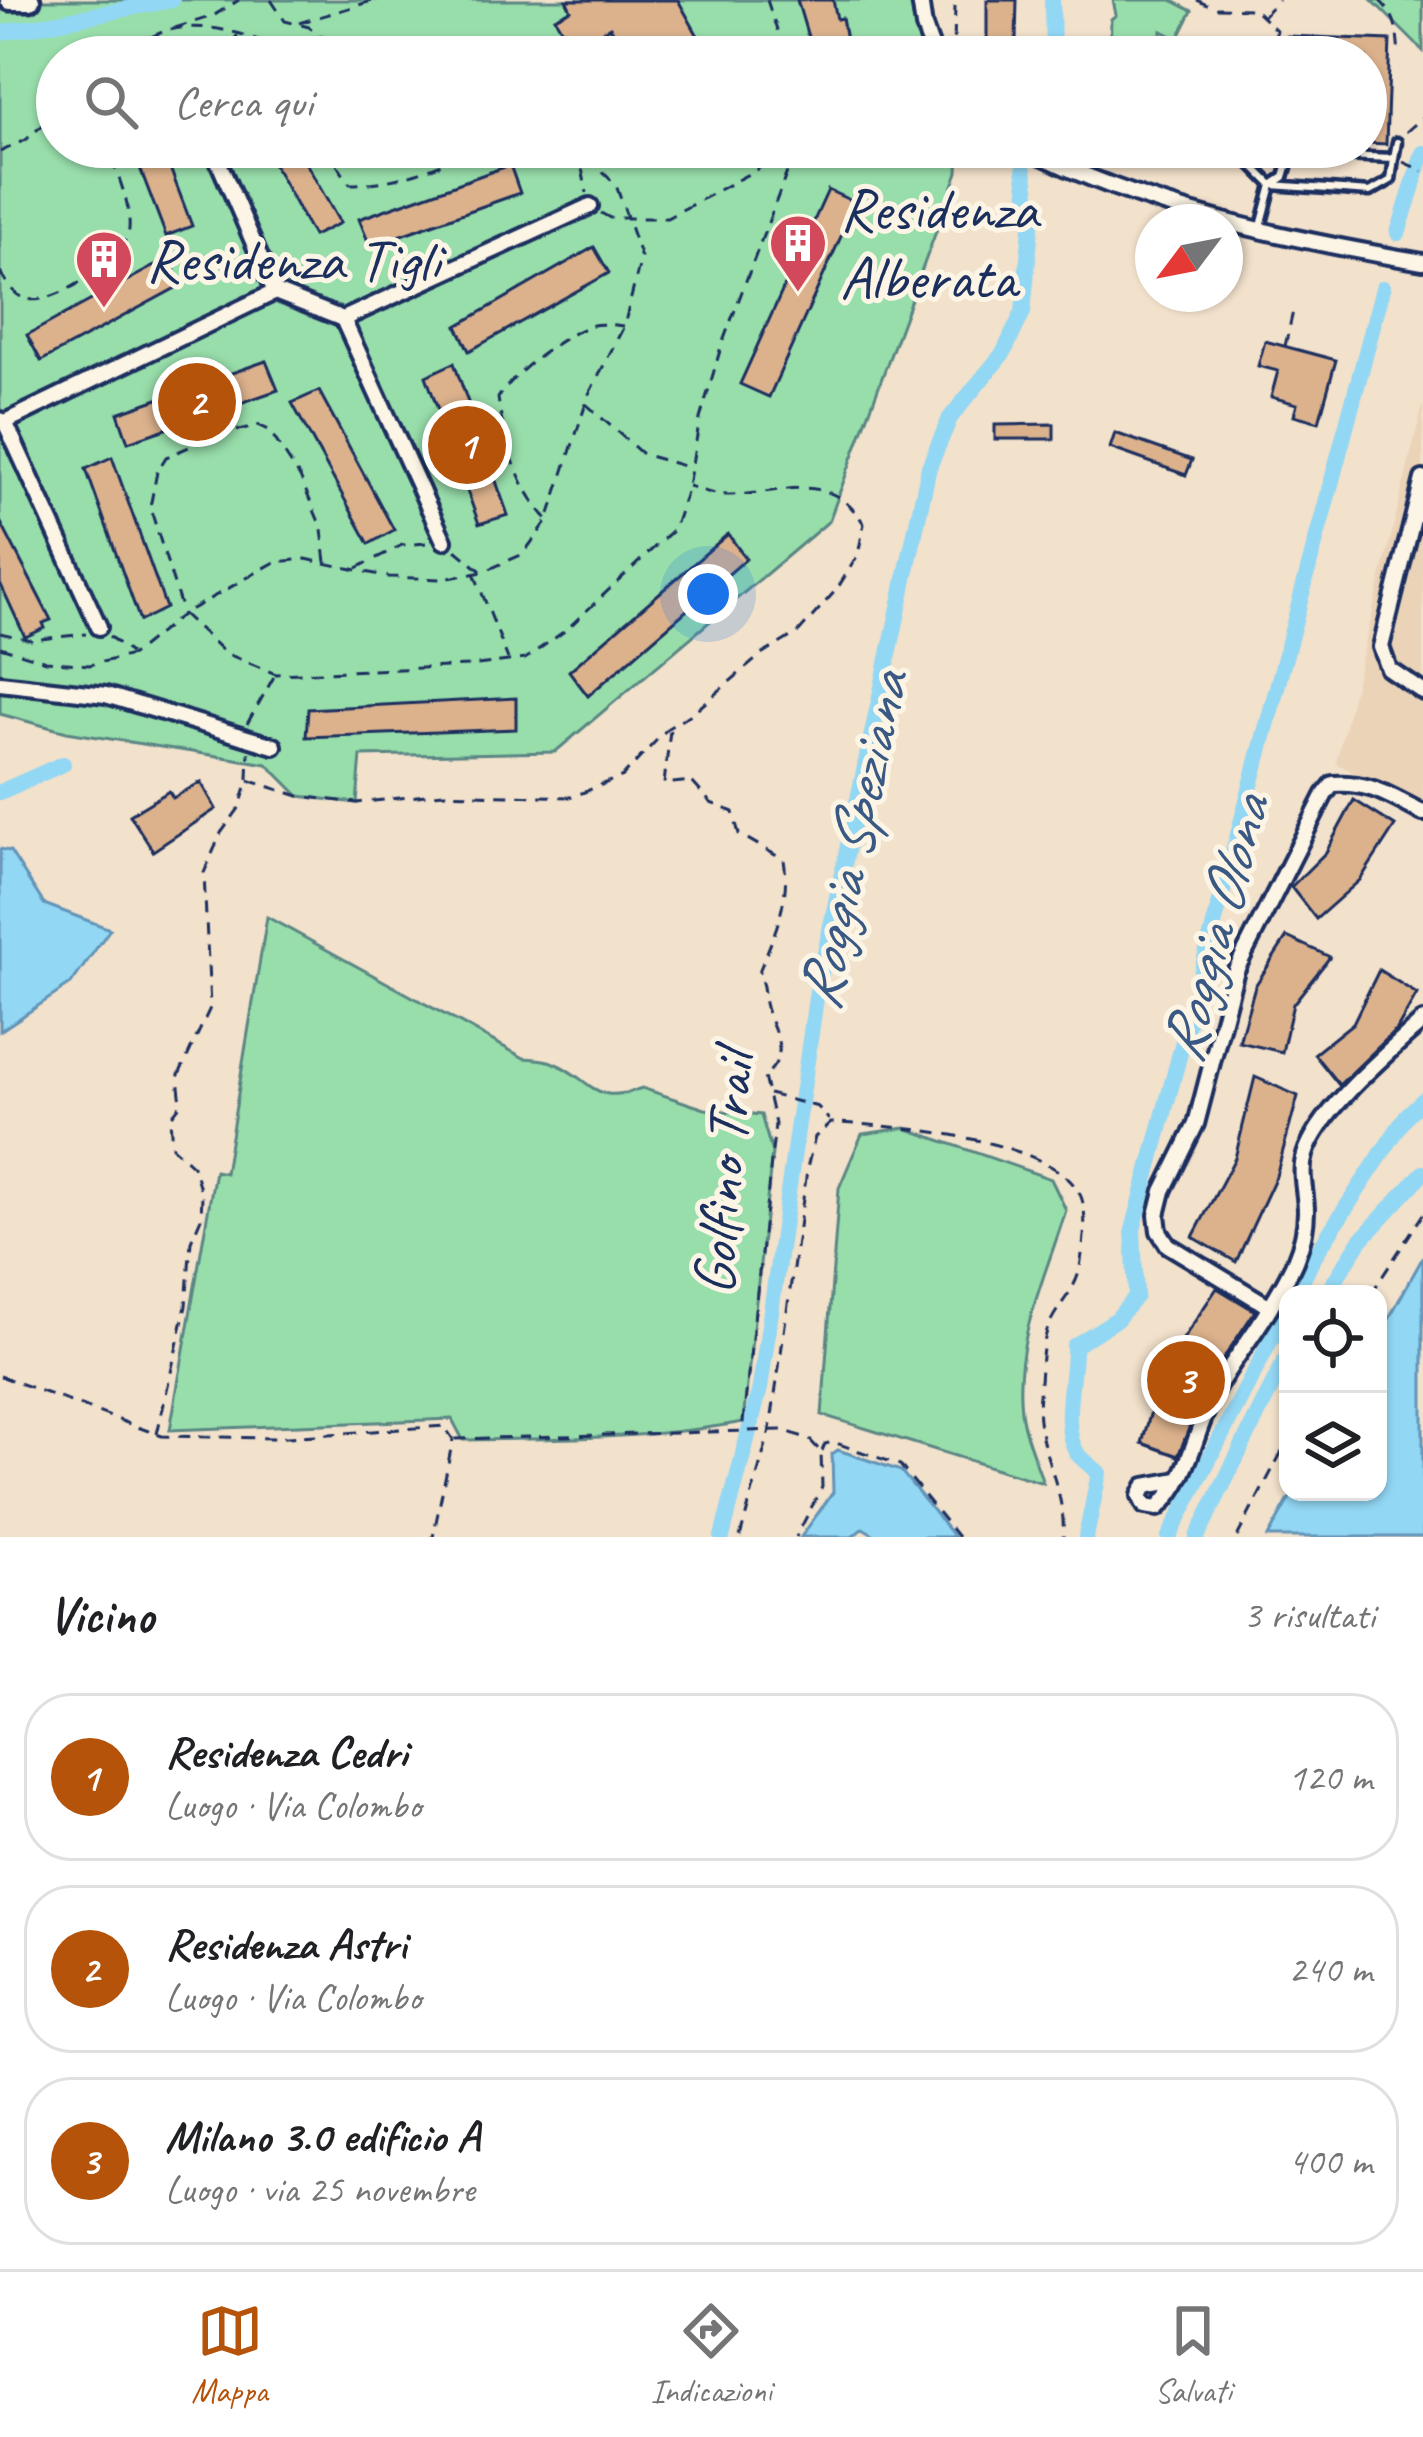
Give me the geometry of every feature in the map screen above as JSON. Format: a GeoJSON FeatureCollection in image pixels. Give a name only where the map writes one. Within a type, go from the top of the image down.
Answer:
{"type":"FeatureCollection","features":[{"type":"Feature","properties":{"kind":"street"},"geometry":{"type":"LineString","coordinates":[[0,8],[11,0],[30,0]]}},
{"type":"Feature","properties":{"kind":"street"},"geometry":{"type":"LineString","coordinates":[[920,0],[929,36]]}},
{"type":"Feature","properties":{"kind":"street"},"geometry":{"type":"LineString","coordinates":[[221,168],[275,292],[343,319],[444,541]]}},
{"type":"Feature","properties":{"kind":"street"},"geometry":{"type":"LineString","coordinates":[[1072,168],[1260,231],[1423,262]]}},
{"type":"Feature","properties":{"kind":"street"},"geometry":{"type":"LineString","coordinates":[[343,319],[590,206]]}},
{"type":"Feature","properties":{"kind":"street"},"geometry":{"type":"LineString","coordinates":[[99,627],[2,421],[275,292]]}},
{"type":"Feature","properties":{"kind":"street"},"geometry":{"type":"LineString","coordinates":[[1423,479],[1381,647],[1389,669],[1423,692]]}},
{"type":"Feature","properties":{"kind":"street"},"geometry":{"type":"LineString","coordinates":[[0,682],[106,695],[274,746]]}},
{"type":"Feature","properties":{"kind":"street"},"geometry":{"type":"LineString","coordinates":[[1270,1307],[1168,1245],[1156,1216],[1162,1191],[1196,1124],[1236,970],[1325,794],[1333,784],[1354,782],[1375,787],[1423,813]]}},
{"type":"Feature","properties":{"kind":"street"},"geometry":{"type":"LineString","coordinates":[[1178,1480],[1193,1454],[1217,1388],[1248,1347],[1292,1270],[1304,1238],[1306,1149],[1317,1129],[1372,1067],[1423,1021]]}},
{"type":"Feature","properties":{"kind":"lane"},"geometry":{"type":"LineString","coordinates":[[1257,168],[1272,185],[1370,192],[1391,180],[1397,142]]}},
{"type":"Feature","properties":{"kind":"lane"},"geometry":{"type":"LineString","coordinates":[[1387,158],[1394,158]]}},
{"type":"Feature","properties":{"kind":"lane"},"geometry":{"type":"LineString","coordinates":[[1260,231],[1272,185],[1284,177],[1287,168]]}},
{"type":"Feature","properties":{"kind":"path"},"geometry":{"type":"LineString","coordinates":[[157,36],[213,16],[238,0]]}},
{"type":"Feature","properties":{"kind":"path"},"geometry":{"type":"LineString","coordinates":[[271,0],[285,21],[320,36]]}},
{"type":"Feature","properties":{"kind":"path"},"geometry":{"type":"LineString","coordinates":[[297,24],[374,0]]}},
{"type":"Feature","properties":{"kind":"path"},"geometry":{"type":"LineString","coordinates":[[767,0],[779,36]]}},
{"type":"Feature","properties":{"kind":"path"},"geometry":{"type":"LineString","coordinates":[[1197,0],[1214,8],[1254,9],[1276,30],[1276,36]]}},
{"type":"Feature","properties":{"kind":"path"},"geometry":{"type":"LineString","coordinates":[[1262,17],[1277,0]]}},
{"type":"Feature","properties":{"kind":"path"},"geometry":{"type":"LineString","coordinates":[[1379,0],[1399,25],[1399,53]]}},
{"type":"Feature","properties":{"kind":"path"},"geometry":{"type":"LineString","coordinates":[[954,36],[955,6]]}},
{"type":"Feature","properties":{"kind":"path"},"geometry":{"type":"LineString","coordinates":[[164,32],[199,27],[246,36]]}},
{"type":"Feature","properties":{"kind":"path"},"geometry":{"type":"LineString","coordinates":[[1397,142],[1423,116]]}},
{"type":"Feature","properties":{"kind":"path"},"geometry":{"type":"LineString","coordinates":[[0,152],[36,131]]}},
{"type":"Feature","properties":{"kind":"path"},"geometry":{"type":"LineString","coordinates":[[1412,165],[1423,171]]}},
{"type":"Feature","properties":{"kind":"path"},"geometry":{"type":"LineString","coordinates":[[0,272],[12,291],[26,300],[64,291],[109,262],[126,245],[130,226],[114,168]]}},
{"type":"Feature","properties":{"kind":"path"},"geometry":{"type":"LineString","coordinates":[[339,168],[350,184],[365,184],[410,177],[431,168]]}},
{"type":"Feature","properties":{"kind":"path"},"geometry":{"type":"LineString","coordinates":[[629,217],[668,218],[760,168]]}},
{"type":"Feature","properties":{"kind":"path"},"geometry":{"type":"LineString","coordinates":[[326,562],[322,529],[301,477],[269,430],[258,425],[210,438],[166,457],[157,472],[150,507],[183,614],[225,653],[276,674],[509,661],[524,658],[566,630],[674,529],[722,347],[789,168]]}},
{"type":"Feature","properties":{"kind":"path"},"geometry":{"type":"LineString","coordinates":[[1090,176],[1092,168]]}},
{"type":"Feature","properties":{"kind":"path"},"geometry":{"type":"LineString","coordinates":[[1285,346],[1294,307]]}},
{"type":"Feature","properties":{"kind":"path"},"geometry":{"type":"LineString","coordinates":[[548,520],[527,497],[497,398],[508,381],[572,337],[595,324],[624,326]]}},
{"type":"Feature","properties":{"kind":"path"},"geometry":{"type":"LineString","coordinates":[[585,404],[642,454],[688,468]]}},
{"type":"Feature","properties":{"kind":"path"},"geometry":{"type":"LineString","coordinates":[[248,781],[298,796],[357,803],[443,793],[572,797],[623,776],[668,728],[693,713],[761,655],[799,632],[837,589],[857,555],[864,524],[851,503],[822,489],[716,494],[688,486]]}},
{"type":"Feature","properties":{"kind":"path"},"geometry":{"type":"LineString","coordinates":[[356,569],[402,545],[444,541],[483,572]]}},
{"type":"Feature","properties":{"kind":"path"},"geometry":{"type":"LineString","coordinates":[[474,573],[509,661]]}},
{"type":"Feature","properties":{"kind":"path"},"geometry":{"type":"LineString","coordinates":[[0,633],[31,640],[84,635],[99,627],[132,655]]}},
{"type":"Feature","properties":{"kind":"path"},"geometry":{"type":"LineString","coordinates":[[157,1434],[186,1306],[191,1241],[201,1218],[193,1166],[172,1147],[170,1118],[181,1104],[178,1077],[210,1008],[204,873],[221,833],[240,807],[248,781],[246,739],[254,708],[276,674]]}},
{"type":"Feature","properties":{"kind":"path","name":"Golfino Trail"},"geometry":{"type":"LineString","coordinates":[[668,728],[671,726],[664,784],[691,781],[711,803],[733,812],[740,834],[784,860],[787,879],[782,923],[758,974],[766,986],[765,1004],[776,1024],[779,1052],[776,1066],[764,1077],[775,1124],[742,1432]]}},
{"type":"Feature","properties":{"kind":"path"},"geometry":{"type":"LineString","coordinates":[[768,1093],[818,1107],[831,1123]]}},
{"type":"Feature","properties":{"kind":"path"},"geometry":{"type":"LineString","coordinates":[[740,1537],[769,1430],[808,1164],[815,1137],[831,1123],[902,1125],[994,1143],[1063,1175],[1076,1188],[1083,1203],[1080,1268],[1073,1291],[1048,1327],[1038,1400],[1039,1434],[1065,1513],[1063,1537]]}},
{"type":"Feature","properties":{"kind":"path"},"geometry":{"type":"LineString","coordinates":[[1377,1285],[1423,1214]]}},
{"type":"Feature","properties":{"kind":"path"},"geometry":{"type":"LineString","coordinates":[[0,1376],[157,1434],[273,1438],[444,1426],[453,1439],[433,1537]]}},
{"type":"Feature","properties":{"kind":"path"},"geometry":{"type":"LineString","coordinates":[[453,1439],[769,1430],[797,1433],[821,1452]]}},
{"type":"Feature","properties":{"kind":"path"},"geometry":{"type":"LineString","coordinates":[[796,1537],[822,1487],[821,1452],[833,1442],[900,1465],[958,1537]]}},
{"type":"Feature","properties":{"kind":"path"},"geometry":{"type":"LineString","coordinates":[[1237,1537],[1279,1457]]}},
{"type":"Feature","properties":{"kind":"shaded area"},"geometry":{"type":"Polygon","coordinates":[[[1423,405],[1423,810],[1336,763],[1423,405]]]}},
{"type":"Feature","properties":{"kind":"green space"},"geometry":{"type":"Polygon","coordinates":[[[0,0],[910,0],[917,36],[36,36],[36,168],[958,168],[958,172],[829,521],[555,752],[361,756],[357,803],[299,796],[267,764],[67,732],[0,714],[0,0]]]}},
{"type":"Feature","properties":{"kind":"green space"},"geometry":{"type":"Polygon","coordinates":[[[1113,0],[1171,0],[1192,11],[1180,36],[1162,31],[1162,36],[1111,36],[1111,19],[1116,15],[1113,0]]]}},
{"type":"Feature","properties":{"kind":"green space"},"geometry":{"type":"Polygon","coordinates":[[[1372,0],[1423,0],[1423,51],[1372,0]]]}},
{"type":"Feature","properties":{"kind":"green space"},"geometry":{"type":"Polygon","coordinates":[[[267,917],[524,1058],[554,1063],[603,1093],[642,1088],[705,1109],[761,1115],[772,1153],[743,1422],[639,1435],[463,1440],[452,1419],[170,1430],[215,1171],[225,1173],[267,917]]]}},
{"type":"Feature","properties":{"kind":"green space"},"geometry":{"type":"Polygon","coordinates":[[[905,1128],[1051,1179],[1066,1210],[1033,1309],[1022,1359],[1022,1420],[1043,1483],[822,1415],[839,1188],[862,1134],[905,1128]]]}},
{"type":"Feature","properties":{"kind":"water"},"geometry":{"type":"Polygon","coordinates":[[[0,849],[10,851],[44,904],[110,929],[71,984],[0,1031],[0,849]]]}},
{"type":"Feature","properties":{"kind":"water"},"geometry":{"type":"Polygon","coordinates":[[[1423,1257],[1423,1537],[1268,1537],[1288,1501],[1387,1501],[1387,1322],[1423,1257]]]}},
{"type":"Feature","properties":{"kind":"water"},"geometry":{"type":"Polygon","coordinates":[[[838,1450],[901,1471],[954,1537],[878,1537],[863,1528],[852,1537],[801,1537],[833,1492],[832,1454],[838,1450]]]}},
{"type":"Feature","properties":{"kind":"building"},"geometry":{"type":"Polygon","coordinates":[[[566,0],[678,0],[698,36],[615,36],[610,27],[594,36],[565,36],[555,18],[571,10],[566,0]]]}},
{"type":"Feature","properties":{"kind":"building","name":"Residenza Alberata"},"geometry":{"type":"Polygon","coordinates":[[[797,0],[833,0],[845,36],[808,36],[797,0]]]}},
{"type":"Feature","properties":{"kind":"building"},"geometry":{"type":"Polygon","coordinates":[[[987,0],[1017,0],[1016,36],[987,36],[987,0]]]}},
{"type":"Feature","properties":{"kind":"building"},"geometry":{"type":"Polygon","coordinates":[[[1387,40],[1390,40],[1387,118],[1387,40]]]}},
{"type":"Feature","properties":{"kind":"building","name":"Residenza Tigli"},"geometry":{"type":"Polygon","coordinates":[[[140,168],[170,168],[192,226],[166,236],[140,168]]]}},
{"type":"Feature","properties":{"kind":"building"},"geometry":{"type":"Polygon","coordinates":[[[276,168],[309,168],[340,223],[313,236],[276,168]]]}},
{"type":"Feature","properties":{"kind":"building"},"geometry":{"type":"Polygon","coordinates":[[[502,168],[511,168],[520,193],[370,246],[359,219],[502,168]]]}},
{"type":"Feature","properties":{"kind":"building","name":"Residenza Alberata"},"geometry":{"type":"Polygon","coordinates":[[[828,190],[856,203],[769,397],[740,384],[828,190]]]}},
{"type":"Feature","properties":{"kind":"building"},"geometry":{"type":"Polygon","coordinates":[[[594,247],[609,273],[469,351],[457,326],[594,247]]]}},
{"type":"Feature","properties":{"kind":"building","name":"Residenza Tigli"},"geometry":{"type":"Polygon","coordinates":[[[169,258],[181,285],[41,361],[27,335],[169,258]]]}},
{"type":"Feature","properties":{"kind":"building"},"geometry":{"type":"Polygon","coordinates":[[[1265,341],[1336,360],[1319,422],[1294,415],[1297,404],[1271,397],[1278,371],[1258,366],[1265,341]]]}},
{"type":"Feature","properties":{"kind":"building"},"geometry":{"type":"Polygon","coordinates":[[[266,361],[278,390],[128,442],[118,413],[266,361]]]}},
{"type":"Feature","properties":{"kind":"building"},"geometry":{"type":"Polygon","coordinates":[[[454,363],[508,515],[479,524],[426,376],[454,363]]]}},
{"type":"Feature","properties":{"kind":"building"},"geometry":{"type":"Polygon","coordinates":[[[319,391],[394,530],[369,544],[292,403],[319,391]]]}},
{"type":"Feature","properties":{"kind":"building"},"geometry":{"type":"Polygon","coordinates":[[[1054,424],[1054,439],[995,439],[995,425],[1054,424]]]}},
{"type":"Feature","properties":{"kind":"building"},"geometry":{"type":"Polygon","coordinates":[[[1115,433],[1192,460],[1186,475],[1110,448],[1115,433]]]}},
{"type":"Feature","properties":{"kind":"building"},"geometry":{"type":"Polygon","coordinates":[[[112,457],[166,608],[140,621],[86,469],[112,457]]]}},
{"type":"Feature","properties":{"kind":"building"},"geometry":{"type":"Polygon","coordinates":[[[0,521],[51,620],[25,637],[0,583],[0,521]]]}},
{"type":"Feature","properties":{"kind":"building"},"geometry":{"type":"Polygon","coordinates":[[[728,534],[746,559],[588,696],[569,671],[728,534]]]}},
{"type":"Feature","properties":{"kind":"building"},"geometry":{"type":"Polygon","coordinates":[[[516,698],[516,729],[306,737],[308,709],[516,698]]]}},
{"type":"Feature","properties":{"kind":"building"},"geometry":{"type":"Polygon","coordinates":[[[201,782],[216,809],[153,851],[130,815],[169,791],[173,798],[201,782]]]}},
{"type":"Feature","properties":{"kind":"building"},"geometry":{"type":"Polygon","coordinates":[[[1354,800],[1395,826],[1360,880],[1316,919],[1291,887],[1326,852],[1354,800]]]}},
{"type":"Feature","properties":{"kind":"building"},"geometry":{"type":"Polygon","coordinates":[[[1287,937],[1330,957],[1293,1004],[1282,1052],[1239,1042],[1255,986],[1287,937]]]}},
{"type":"Feature","properties":{"kind":"building"},"geometry":{"type":"Polygon","coordinates":[[[1379,970],[1417,994],[1397,1029],[1339,1085],[1314,1054],[1353,1023],[1379,970]]]}},
{"type":"Feature","properties":{"kind":"building"},"geometry":{"type":"Polygon","coordinates":[[[1255,1077],[1298,1096],[1276,1176],[1236,1262],[1193,1237],[1235,1158],[1255,1077]]]}},
{"type":"Feature","properties":{"kind":"building"},"geometry":{"type":"Polygon","coordinates":[[[1217,1288],[1255,1311],[1207,1383],[1178,1456],[1142,1443],[1163,1369],[1217,1288]]]}},
{"type":"Feature","properties":{"kind":"waterway"},"geometry":{"type":"LineString","coordinates":[[0,33],[172,0]]}},
{"type":"Feature","properties":{"kind":"waterway","name":"Roggia Speziana"},"geometry":{"type":"LineString","coordinates":[[1052,0],[1053,36]]}},
{"type":"Feature","properties":{"kind":"waterway","name":"Roggia Olona"},"geometry":{"type":"LineString","coordinates":[[1398,233],[1423,153]]}},
{"type":"Feature","properties":{"kind":"waterway","name":"Roggia Speziana"},"geometry":{"type":"LineString","coordinates":[[722,1537],[760,1388],[817,991],[929,467],[950,418],[1004,352],[1023,312],[1032,217],[1024,170]]}},
{"type":"Feature","properties":{"kind":"waterway","name":"Roggia Olona"},"geometry":{"type":"LineString","coordinates":[[1086,1537],[1099,1473],[1072,1442],[1074,1346],[1117,1319],[1136,1296],[1133,1230],[1383,288]]}},
{"type":"Feature","properties":{"kind":"waterway"},"geometry":{"type":"LineString","coordinates":[[0,792],[63,764]]}},
{"type":"Feature","properties":{"kind":"waterway"},"geometry":{"type":"LineString","coordinates":[[1300,1285],[1407,1115],[1423,1100]]}},
{"type":"Feature","properties":{"kind":"waterway"},"geometry":{"type":"LineString","coordinates":[[1332,1285],[1361,1240],[1423,1173]]}},
{"type":"Feature","properties":{"kind":"waterway"},"geometry":{"type":"LineString","coordinates":[[1169,1537],[1279,1324]]}},
{"type":"Feature","properties":{"kind":"waterway"},"geometry":{"type":"LineString","coordinates":[[1197,1537],[1279,1372]]}},
{"type":"Feature","properties":{"kind":"place","name":"Residenza Alberata"},"geometry":{"type":"Point","coordinates":[798,294]}},
{"type":"Feature","properties":{"kind":"place","name":"Residenza Tigli"},"geometry":{"type":"Point","coordinates":[104,310]}},
{"type":"Feature","properties":{"kind":"place","name":"Residenza Astri"},"geometry":{"type":"Point","coordinates":[197,402]}},
{"type":"Feature","properties":{"kind":"place","name":"Residenza Cedri"},"geometry":{"type":"Point","coordinates":[467,445]}},
{"type":"Feature","properties":{"kind":"place","name":"Milano 3.0 edificio A"},"geometry":{"type":"Point","coordinates":[1186,1380]}}]}
